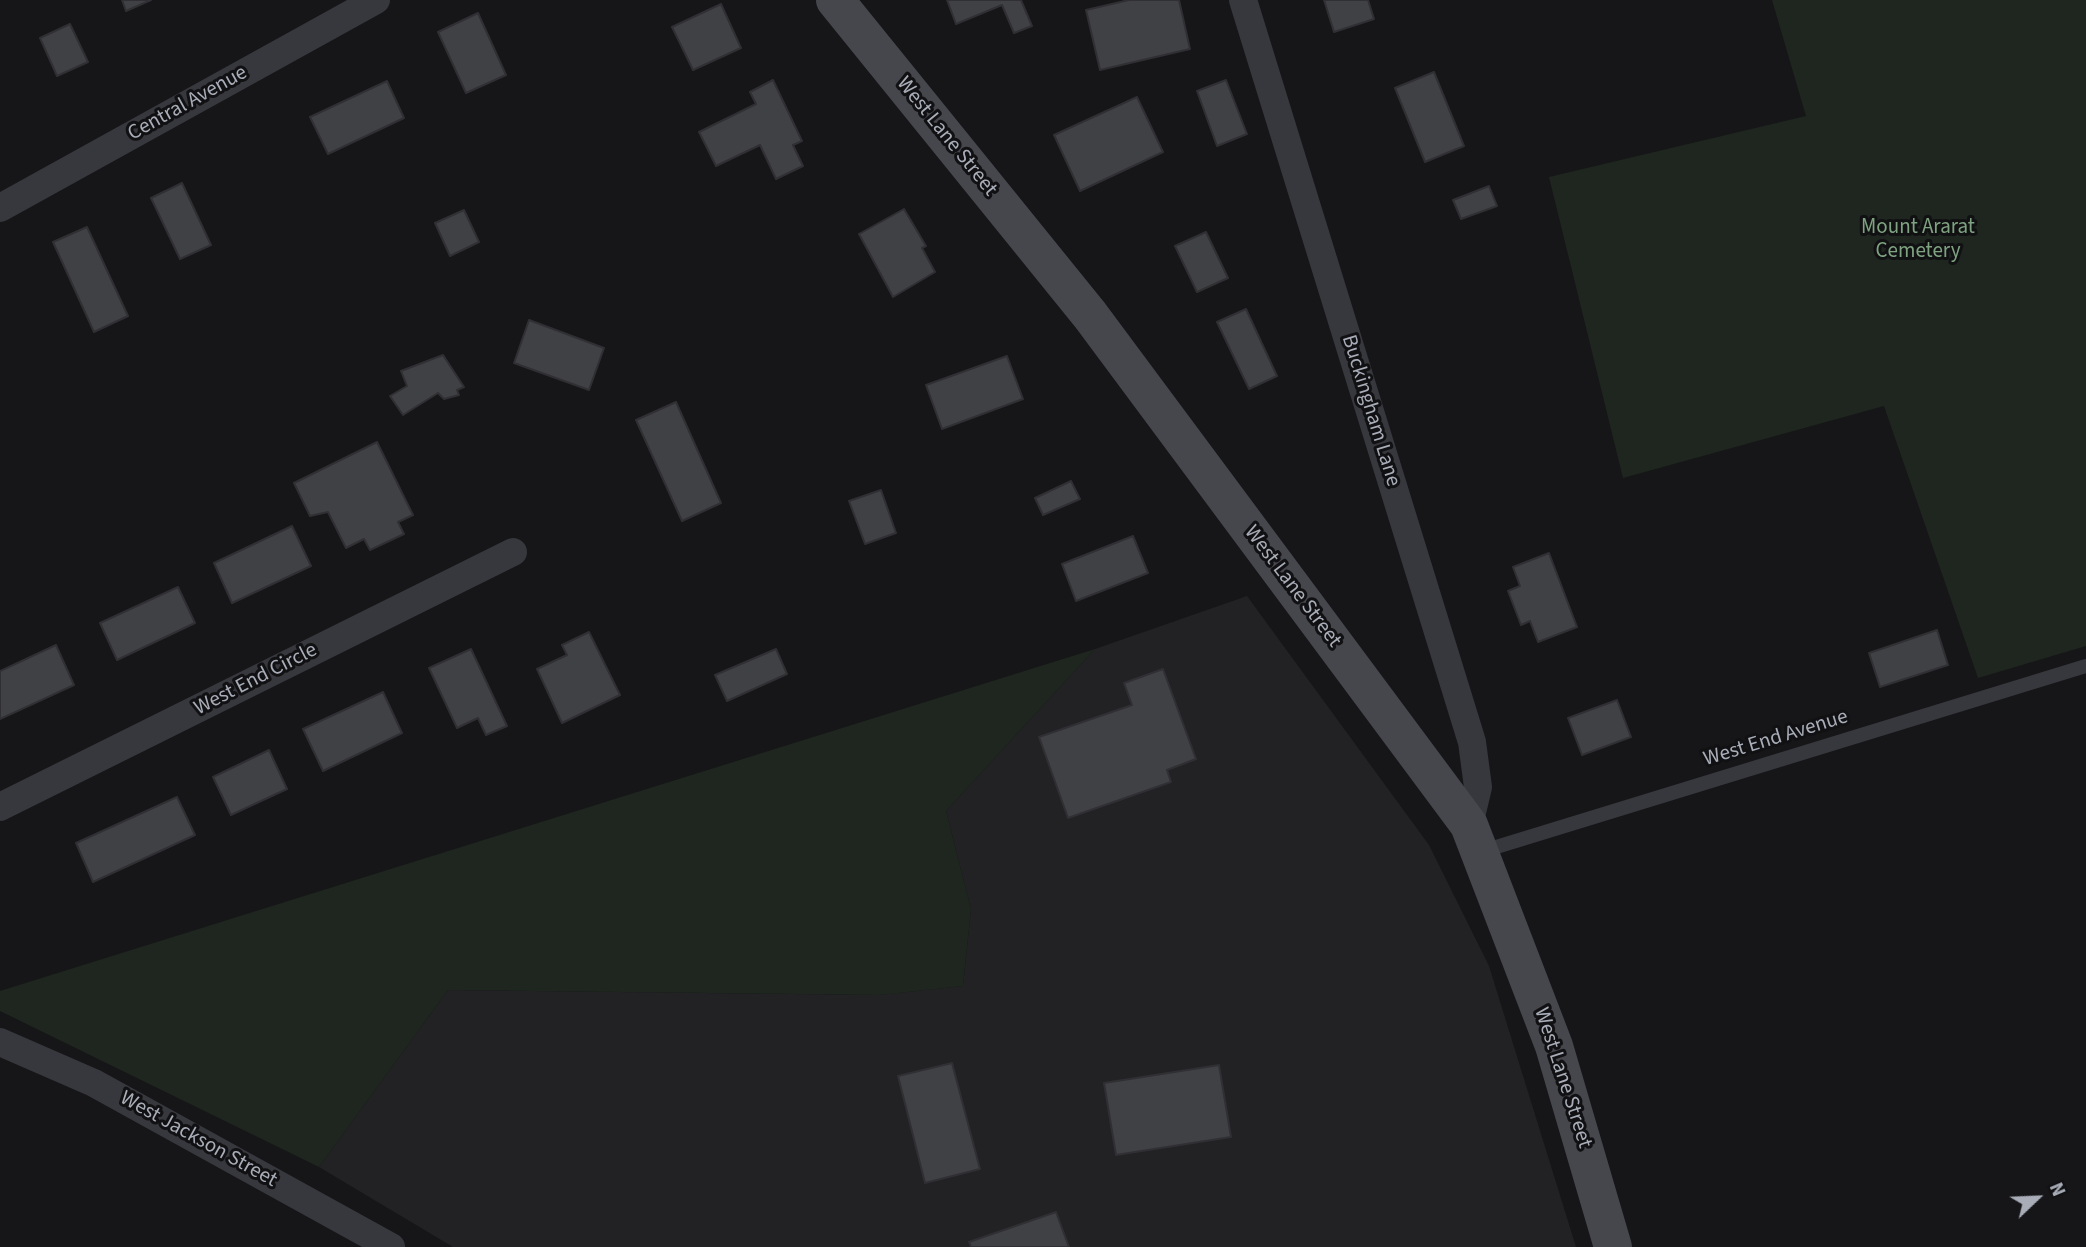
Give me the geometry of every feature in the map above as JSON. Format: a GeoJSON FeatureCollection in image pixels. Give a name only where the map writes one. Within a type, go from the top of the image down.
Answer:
{"type":"FeatureCollection","features":[{"type":"Feature","properties":{"kind":"street","name":"Central Avenue"},"geometry":{"type":"LineString","coordinates":[[0,208],[376,0]]}},
{"type":"Feature","properties":{"kind":"street","name":"West Lane Street"},"geometry":{"type":"LineString","coordinates":[[835,0],[1090,315],[1474,839],[1555,1046],[1613,1247]]}},
{"type":"Feature","properties":{"kind":"street","name":"Buckingham Lane"},"geometry":{"type":"LineString","coordinates":[[1243,0],[1472,742],[1478,787],[1474,839]]}},
{"type":"Feature","properties":{"kind":"street","name":"West End Circle"},"geometry":{"type":"LineString","coordinates":[[0,807],[513,552]]}},
{"type":"Feature","properties":{"kind":"street","name":"West Jackson Street"},"geometry":{"type":"LineString","coordinates":[[0,1042],[94,1083],[391,1247]]}},
{"type":"Feature","properties":{"kind":"lane","name":"West End Avenue"},"geometry":{"type":"LineString","coordinates":[[1474,839],[2086,666]]}},
{"type":"Feature","properties":{"kind":"shaded area"},"geometry":{"type":"Polygon","coordinates":[[[1247,596],[1429,845],[1489,966],[1576,1247],[453,1247],[319,1167],[448,990],[878,995],[963,986],[971,909],[946,811],[1095,649],[1247,596]]]}},
{"type":"Feature","properties":{"kind":"green space","name":"Mount Ararat Cemetery"},"geometry":{"type":"Polygon","coordinates":[[[1772,0],[2086,0],[2086,646],[1978,678],[1884,406],[1623,478],[1549,177],[1806,116],[1772,0]]]}},
{"type":"Feature","properties":{"kind":"green space"},"geometry":{"type":"Polygon","coordinates":[[[1095,649],[946,811],[971,909],[963,986],[881,995],[448,990],[319,1167],[0,1011],[0,991],[1095,649]]]}},
{"type":"Feature","properties":{"kind":"building"},"geometry":{"type":"Polygon","coordinates":[[[122,0],[151,0],[126,11],[122,0]]]}},
{"type":"Feature","properties":{"kind":"building"},"geometry":{"type":"Polygon","coordinates":[[[947,0],[1021,0],[1032,26],[1014,33],[1002,5],[956,24],[947,0]]]}},
{"type":"Feature","properties":{"kind":"building"},"geometry":{"type":"Polygon","coordinates":[[[1129,0],[1179,0],[1190,49],[1100,70],[1086,10],[1129,0]]]}},
{"type":"Feature","properties":{"kind":"building"},"geometry":{"type":"Polygon","coordinates":[[[1324,0],[1368,0],[1374,19],[1334,32],[1324,0]]]}},
{"type":"Feature","properties":{"kind":"building"},"geometry":{"type":"Polygon","coordinates":[[[721,4],[741,48],[693,70],[672,27],[721,4]]]}},
{"type":"Feature","properties":{"kind":"building"},"geometry":{"type":"Polygon","coordinates":[[[478,13],[506,75],[466,93],[438,32],[478,13]]]}},
{"type":"Feature","properties":{"kind":"building"},"geometry":{"type":"Polygon","coordinates":[[[70,24],[88,62],[57,76],[40,38],[70,24]]]}},
{"type":"Feature","properties":{"kind":"building"},"geometry":{"type":"Polygon","coordinates":[[[1434,72],[1464,146],[1425,162],[1395,88],[1434,72]]]}},
{"type":"Feature","properties":{"kind":"building"},"geometry":{"type":"Polygon","coordinates":[[[773,80],[802,141],[793,145],[803,166],[776,179],[760,145],[716,166],[699,132],[756,104],[750,92],[773,80]]]}},
{"type":"Feature","properties":{"kind":"building"},"geometry":{"type":"Polygon","coordinates":[[[1226,80],[1247,134],[1217,146],[1197,91],[1226,80]]]}},
{"type":"Feature","properties":{"kind":"building"},"geometry":{"type":"Polygon","coordinates":[[[387,81],[404,118],[328,154],[310,117],[387,81]]]}},
{"type":"Feature","properties":{"kind":"building"},"geometry":{"type":"Polygon","coordinates":[[[1137,97],[1163,152],[1080,191],[1054,135],[1137,97]]]}},
{"type":"Feature","properties":{"kind":"building"},"geometry":{"type":"Polygon","coordinates":[[[182,183],[211,245],[180,259],[151,198],[182,183]]]}},
{"type":"Feature","properties":{"kind":"building"},"geometry":{"type":"Polygon","coordinates":[[[1489,186],[1497,206],[1461,219],[1453,200],[1489,186]]]}},
{"type":"Feature","properties":{"kind":"building"},"geometry":{"type":"Polygon","coordinates":[[[904,209],[926,246],[922,248],[935,272],[893,297],[859,234],[904,209]]]}},
{"type":"Feature","properties":{"kind":"building"},"geometry":{"type":"Polygon","coordinates":[[[464,210],[479,242],[450,256],[435,223],[464,210]]]}},
{"type":"Feature","properties":{"kind":"building"},"geometry":{"type":"Polygon","coordinates":[[[87,227],[128,316],[94,332],[53,242],[87,227]]]}},
{"type":"Feature","properties":{"kind":"building"},"geometry":{"type":"Polygon","coordinates":[[[1206,232],[1228,278],[1197,292],[1175,246],[1206,232]]]}},
{"type":"Feature","properties":{"kind":"building"},"geometry":{"type":"Polygon","coordinates":[[[1246,309],[1277,376],[1249,389],[1217,322],[1246,309]]]}},
{"type":"Feature","properties":{"kind":"building"},"geometry":{"type":"Polygon","coordinates":[[[529,320],[604,348],[589,390],[514,363],[529,320]]]}},
{"type":"Feature","properties":{"kind":"building"},"geometry":{"type":"Polygon","coordinates":[[[443,355],[464,387],[457,390],[459,395],[444,399],[438,393],[403,415],[390,396],[407,386],[401,371],[443,355]]]}},
{"type":"Feature","properties":{"kind":"building"},"geometry":{"type":"Polygon","coordinates":[[[1007,356],[1023,399],[942,429],[926,385],[1007,356]]]}},
{"type":"Feature","properties":{"kind":"building"},"geometry":{"type":"Polygon","coordinates":[[[676,402],[721,503],[682,521],[636,420],[676,402]]]}},
{"type":"Feature","properties":{"kind":"building"},"geometry":{"type":"Polygon","coordinates":[[[377,442],[413,515],[398,522],[404,534],[370,550],[364,539],[346,548],[328,512],[310,516],[294,483],[377,442]]]}},
{"type":"Feature","properties":{"kind":"building"},"geometry":{"type":"Polygon","coordinates":[[[1071,481],[1080,499],[1043,515],[1035,498],[1071,481]]]}},
{"type":"Feature","properties":{"kind":"building"},"geometry":{"type":"Polygon","coordinates":[[[881,490],[896,533],[865,544],[849,501],[881,490]]]}},
{"type":"Feature","properties":{"kind":"building"},"geometry":{"type":"Polygon","coordinates":[[[292,526],[311,566],[232,603],[214,563],[292,526]]]}},
{"type":"Feature","properties":{"kind":"building"},"geometry":{"type":"Polygon","coordinates":[[[1133,536],[1148,573],[1076,601],[1062,564],[1133,536]]]}},
{"type":"Feature","properties":{"kind":"building"},"geometry":{"type":"Polygon","coordinates":[[[1549,553],[1577,627],[1538,642],[1530,621],[1521,625],[1508,591],[1520,586],[1513,567],[1549,553]]]}},
{"type":"Feature","properties":{"kind":"building"},"geometry":{"type":"Polygon","coordinates":[[[178,587],[195,623],[117,660],[100,623],[178,587]]]}},
{"type":"Feature","properties":{"kind":"building"},"geometry":{"type":"Polygon","coordinates":[[[1937,630],[1948,665],[1880,687],[1869,653],[1937,630]]]}},
{"type":"Feature","properties":{"kind":"building"},"geometry":{"type":"Polygon","coordinates":[[[589,632],[620,695],[562,723],[537,669],[567,655],[562,645],[589,632]]]}},
{"type":"Feature","properties":{"kind":"building"},"geometry":{"type":"Polygon","coordinates":[[[56,645],[74,685],[0,719],[0,671],[56,645]]]}},
{"type":"Feature","properties":{"kind":"building"},"geometry":{"type":"Polygon","coordinates":[[[471,649],[507,726],[486,735],[478,718],[457,728],[429,668],[471,649]]]}},
{"type":"Feature","properties":{"kind":"building"},"geometry":{"type":"Polygon","coordinates":[[[776,649],[787,674],[727,701],[715,675],[776,649]]]}},
{"type":"Feature","properties":{"kind":"building"},"geometry":{"type":"Polygon","coordinates":[[[1163,669],[1196,759],[1167,770],[1171,782],[1068,818],[1039,737],[1132,705],[1124,683],[1163,669]]]}},
{"type":"Feature","properties":{"kind":"building"},"geometry":{"type":"Polygon","coordinates":[[[383,692],[402,733],[323,771],[303,729],[383,692]]]}},
{"type":"Feature","properties":{"kind":"building"},"geometry":{"type":"Polygon","coordinates":[[[1617,700],[1631,737],[1582,755],[1568,718],[1617,700]]]}},
{"type":"Feature","properties":{"kind":"building"},"geometry":{"type":"Polygon","coordinates":[[[269,750],[287,789],[231,815],[213,777],[269,750]]]}},
{"type":"Feature","properties":{"kind":"building"},"geometry":{"type":"Polygon","coordinates":[[[177,797],[195,835],[93,882],[76,843],[177,797]]]}},
{"type":"Feature","properties":{"kind":"building"},"geometry":{"type":"Polygon","coordinates":[[[952,1063],[980,1169],[925,1183],[898,1076],[952,1063]]]}},
{"type":"Feature","properties":{"kind":"building"},"geometry":{"type":"Polygon","coordinates":[[[1219,1065],[1231,1137],[1116,1155],[1104,1083],[1219,1065]]]}},
{"type":"Feature","properties":{"kind":"building"},"geometry":{"type":"Polygon","coordinates":[[[1056,1212],[1069,1247],[971,1247],[969,1242],[1056,1212]]]}}]}
